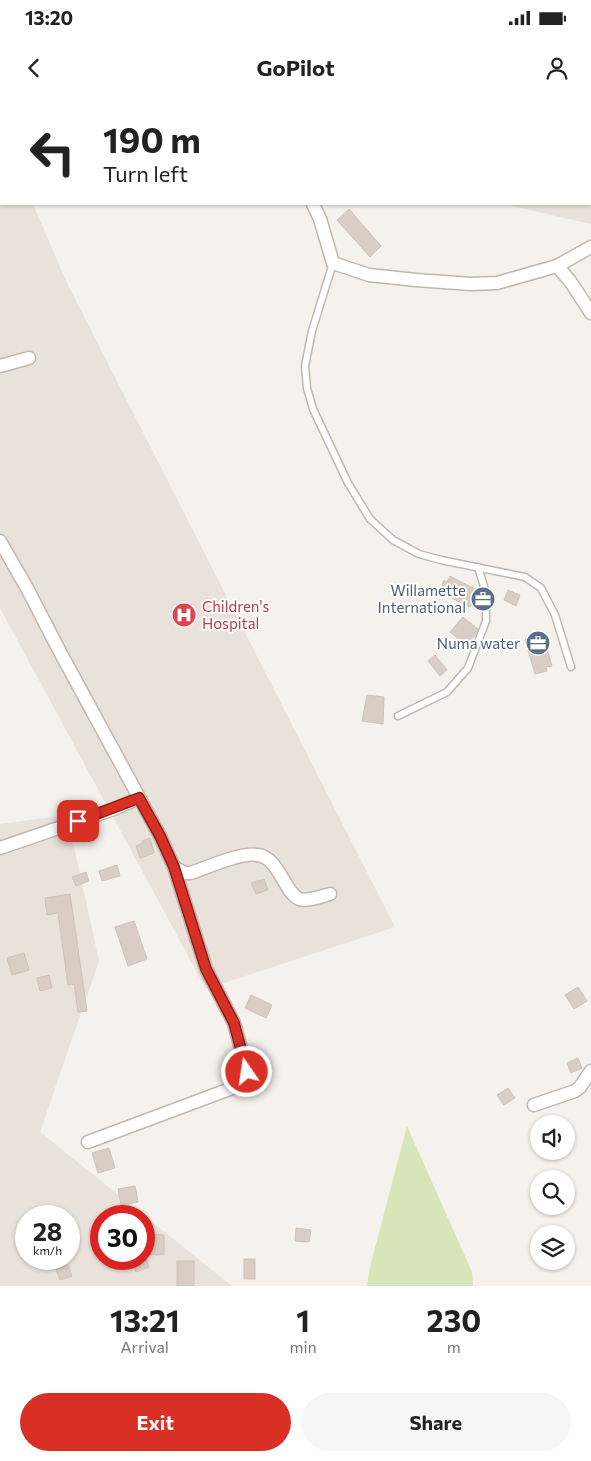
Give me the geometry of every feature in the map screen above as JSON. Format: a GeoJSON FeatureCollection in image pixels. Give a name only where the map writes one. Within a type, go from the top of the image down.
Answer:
{"type":"FeatureCollection","features":[{"type":"Feature","properties":{"kind":"street"},"geometry":{"type":"LineString","coordinates":[[314,205],[333,263],[369,275],[471,284],[497,284],[557,266],[591,248]]}},
{"type":"Feature","properties":{"kind":"street"},"geometry":{"type":"LineString","coordinates":[[557,266],[570,281],[591,313]]}},
{"type":"Feature","properties":{"kind":"street"},"geometry":{"type":"LineString","coordinates":[[0,366],[29,358]]}},
{"type":"Feature","properties":{"kind":"street"},"geometry":{"type":"LineString","coordinates":[[0,541],[160,836],[174,867],[206,969],[234,1023],[247,1072],[246,1079],[238,1086],[88,1142]]}},
{"type":"Feature","properties":{"kind":"street"},"geometry":{"type":"LineString","coordinates":[[0,848],[139,798]]}},
{"type":"Feature","properties":{"kind":"street"},"geometry":{"type":"LineString","coordinates":[[174,867],[184,873],[191,872],[246,855],[257,855],[268,860],[278,870],[292,894],[300,899],[330,894]]}},
{"type":"Feature","properties":{"kind":"street"},"geometry":{"type":"LineString","coordinates":[[534,1106],[575,1091],[591,1071]]}},
{"type":"Feature","properties":{"kind":"lane"},"geometry":{"type":"LineString","coordinates":[[333,263],[312,331],[305,366],[307,388],[313,409],[348,483],[370,519],[393,540],[419,554],[525,577],[541,588],[555,615],[571,667]]}},
{"type":"Feature","properties":{"kind":"lane"},"geometry":{"type":"LineString","coordinates":[[398,716],[447,692],[468,668],[486,622],[486,593],[478,568]]}},
{"type":"Feature","properties":{"kind":"shaded area"},"geometry":{"type":"Polygon","coordinates":[[[0,205],[33,205],[67,283],[395,927],[206,989],[0,608],[0,205]]]}},
{"type":"Feature","properties":{"kind":"shaded area"},"geometry":{"type":"Polygon","coordinates":[[[506,205],[591,205],[591,224],[506,205]]]}},
{"type":"Feature","properties":{"kind":"shaded area"},"geometry":{"type":"Polygon","coordinates":[[[67,815],[99,961],[40,1132],[131,1205],[90,1205],[90,1270],[155,1270],[155,1224],[232,1286],[0,1286],[0,824],[67,815]]]}},
{"type":"Feature","properties":{"kind":"green space"},"geometry":{"type":"Polygon","coordinates":[[[407,1126],[472,1272],[473,1286],[367,1286],[369,1271],[407,1126]]]}},
{"type":"Feature","properties":{"kind":"building"},"geometry":{"type":"Polygon","coordinates":[[[349,209],[381,246],[370,257],[337,220],[349,209]]]}},
{"type":"Feature","properties":{"kind":"building"},"geometry":{"type":"Polygon","coordinates":[[[450,576],[475,589],[473,595],[476,596],[470,607],[439,592],[444,580],[447,582],[450,576]]]}},
{"type":"Feature","properties":{"kind":"building"},"geometry":{"type":"Polygon","coordinates":[[[508,590],[520,595],[516,606],[504,600],[508,590]]]}},
{"type":"Feature","properties":{"kind":"building"},"geometry":{"type":"Polygon","coordinates":[[[463,617],[478,629],[466,645],[450,632],[463,617]]]}},
{"type":"Feature","properties":{"kind":"building"},"geometry":{"type":"Polygon","coordinates":[[[537,637],[538,639],[544,638],[552,666],[546,667],[547,671],[535,674],[525,640],[537,637]]]}},
{"type":"Feature","properties":{"kind":"building"},"geometry":{"type":"Polygon","coordinates":[[[435,655],[447,670],[440,676],[428,661],[435,655]]]}},
{"type":"Feature","properties":{"kind":"building"},"geometry":{"type":"Polygon","coordinates":[[[367,695],[384,697],[383,724],[362,721],[367,695]]]}},
{"type":"Feature","properties":{"kind":"building"},"geometry":{"type":"Polygon","coordinates":[[[150,838],[154,853],[140,858],[136,846],[150,838]]]}},
{"type":"Feature","properties":{"kind":"building"},"geometry":{"type":"Polygon","coordinates":[[[117,865],[120,876],[102,881],[99,871],[117,865]]]}},
{"type":"Feature","properties":{"kind":"building"},"geometry":{"type":"Polygon","coordinates":[[[86,872],[89,881],[76,886],[72,877],[86,872]]]}},
{"type":"Feature","properties":{"kind":"building"},"geometry":{"type":"Polygon","coordinates":[[[264,879],[268,890],[256,894],[251,883],[264,879]]]}},
{"type":"Feature","properties":{"kind":"building"},"geometry":{"type":"Polygon","coordinates":[[[70,894],[87,1011],[78,1012],[74,984],[68,985],[58,913],[47,915],[45,898],[70,894]]]}},
{"type":"Feature","properties":{"kind":"building"},"geometry":{"type":"Polygon","coordinates":[[[134,921],[147,959],[128,966],[115,927],[134,921]]]}},
{"type":"Feature","properties":{"kind":"building"},"geometry":{"type":"Polygon","coordinates":[[[24,953],[29,970],[12,975],[7,958],[24,953]]]}},
{"type":"Feature","properties":{"kind":"building"},"geometry":{"type":"Polygon","coordinates":[[[49,975],[52,988],[40,991],[37,978],[49,975]]]}},
{"type":"Feature","properties":{"kind":"building"},"geometry":{"type":"Polygon","coordinates":[[[578,987],[587,1001],[574,1009],[565,995],[578,987]]]}},
{"type":"Feature","properties":{"kind":"building"},"geometry":{"type":"Polygon","coordinates":[[[251,995],[272,1005],[266,1018],[245,1008],[251,995]]]}},
{"type":"Feature","properties":{"kind":"building"},"geometry":{"type":"Polygon","coordinates":[[[578,1058],[582,1068],[571,1073],[567,1063],[578,1058]]]}},
{"type":"Feature","properties":{"kind":"building"},"geometry":{"type":"Polygon","coordinates":[[[508,1088],[515,1098],[504,1105],[497,1095],[508,1088]]]}},
{"type":"Feature","properties":{"kind":"building"},"geometry":{"type":"Polygon","coordinates":[[[109,1148],[115,1168],[98,1173],[92,1153],[109,1148]]]}},
{"type":"Feature","properties":{"kind":"building"},"geometry":{"type":"Polygon","coordinates":[[[135,1186],[138,1202],[121,1205],[118,1189],[135,1186]]]}},
{"type":"Feature","properties":{"kind":"building"},"geometry":{"type":"Polygon","coordinates":[[[296,1228],[311,1230],[309,1242],[295,1241],[296,1228]]]}},
{"type":"Feature","properties":{"kind":"building"},"geometry":{"type":"Polygon","coordinates":[[[155,1235],[164,1235],[164,1255],[155,1255],[155,1235]]]}},
{"type":"Feature","properties":{"kind":"building"},"geometry":{"type":"Polygon","coordinates":[[[244,1259],[255,1259],[255,1279],[244,1279],[244,1259]]]}},
{"type":"Feature","properties":{"kind":"building"},"geometry":{"type":"Polygon","coordinates":[[[177,1261],[194,1261],[194,1286],[177,1286],[177,1261]]]}},
{"type":"Feature","properties":{"kind":"building"},"geometry":{"type":"Polygon","coordinates":[[[56,1270],[70,1270],[72,1276],[60,1280],[56,1270]]]}},
{"type":"Feature","properties":{"kind":"place","name":"Willamette International"},"geometry":{"type":"Point","coordinates":[483,599]}},
{"type":"Feature","properties":{"kind":"place","name":"Children's Hospital"},"geometry":{"type":"Point","coordinates":[184,615]}},
{"type":"Feature","properties":{"kind":"place","name":"Numa water"},"geometry":{"type":"Point","coordinates":[538,643]}},
{"type":"Feature","properties":{"kind":"route"},"geometry":{"type":"LineString","coordinates":[[78,821],[139,798],[160,836],[174,867],[206,969],[234,1023],[247,1072]]}}]}
